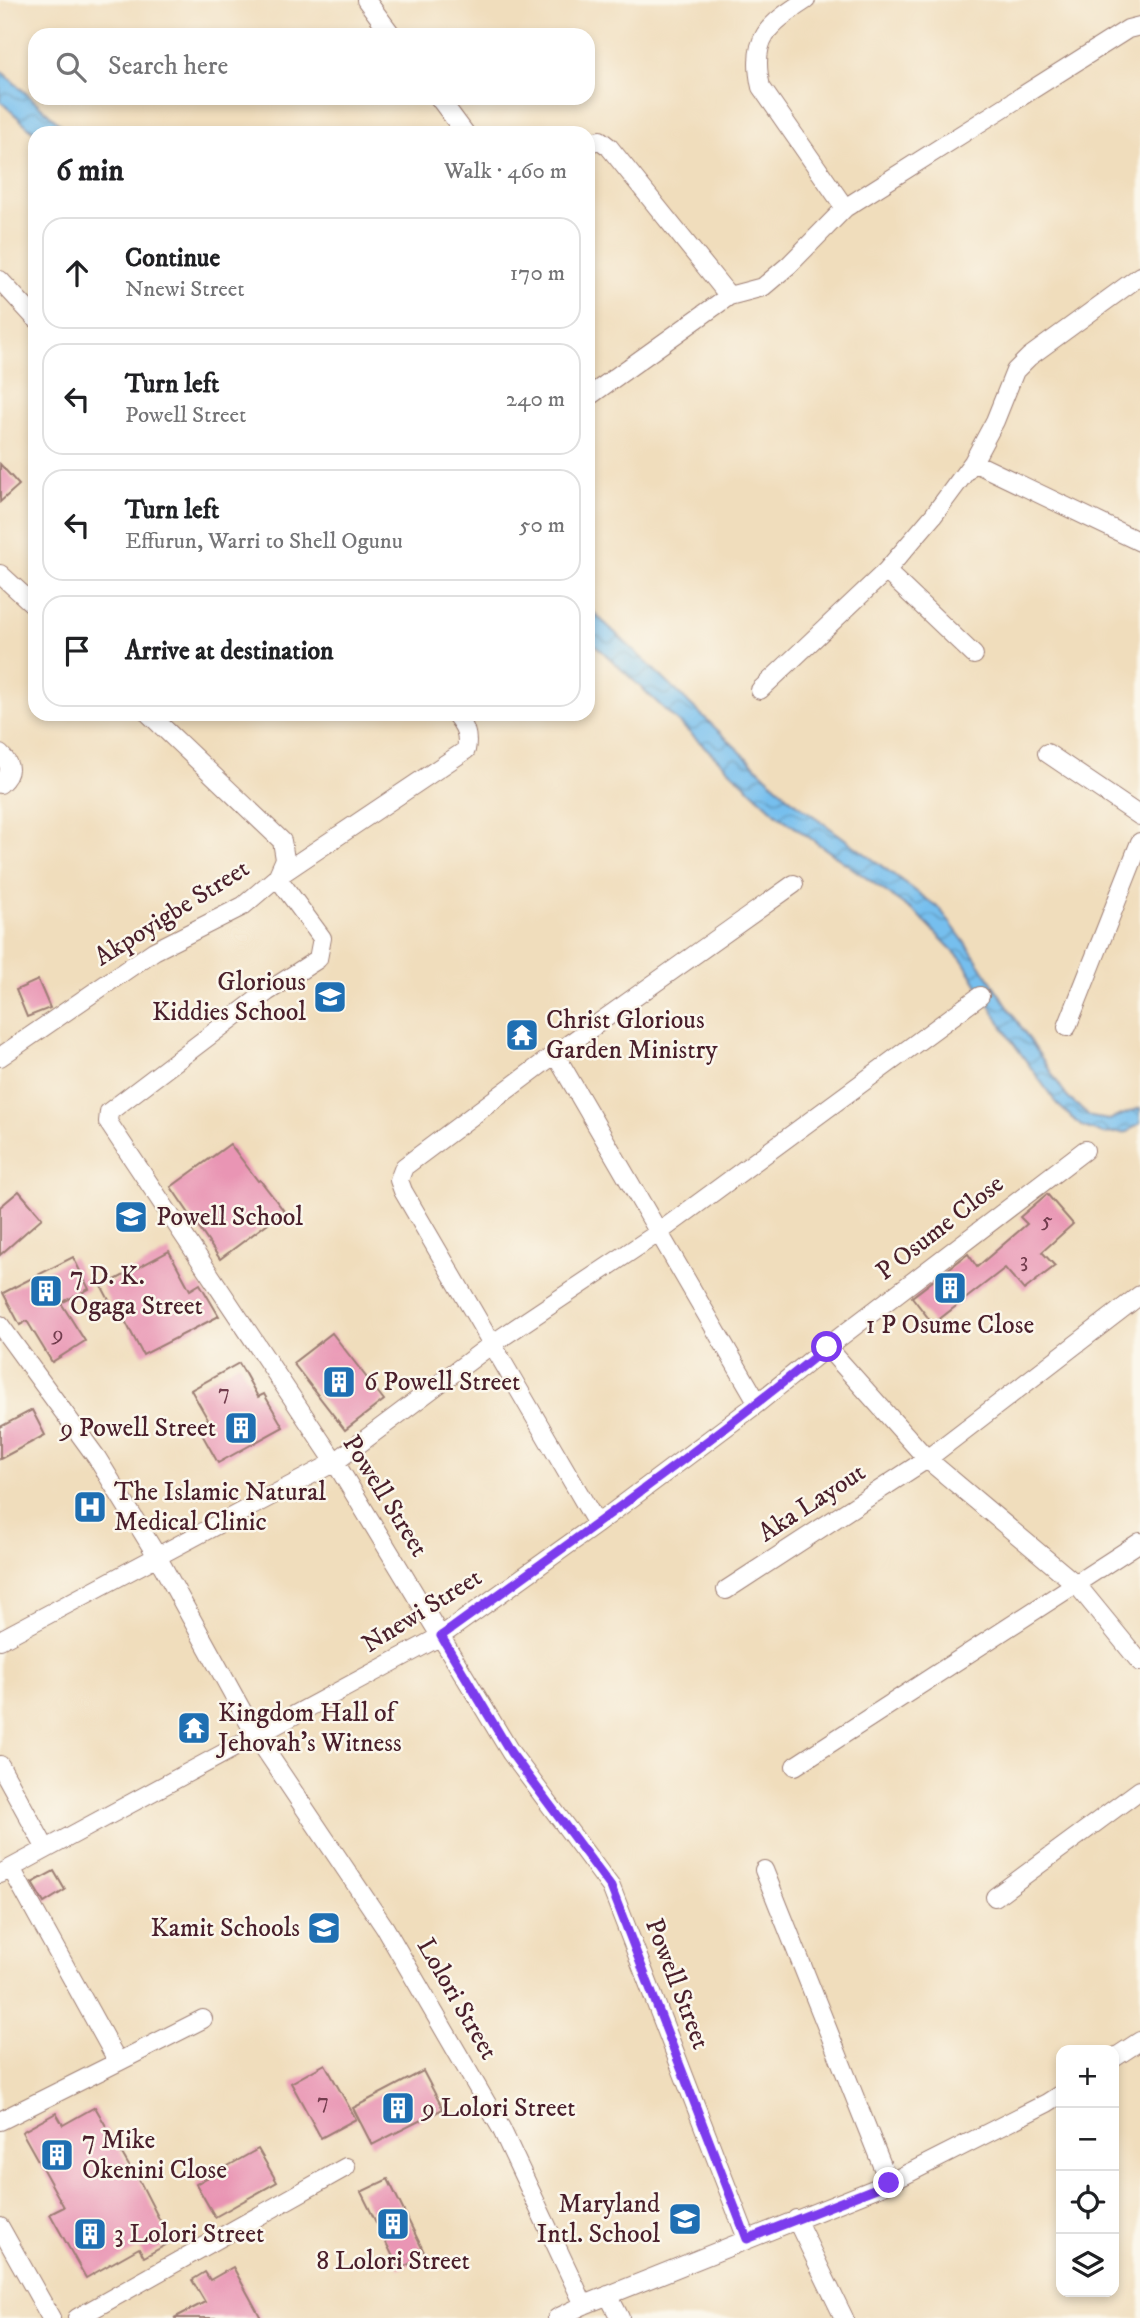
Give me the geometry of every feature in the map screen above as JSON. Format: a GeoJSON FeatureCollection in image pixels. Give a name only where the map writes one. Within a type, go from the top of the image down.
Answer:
{"type":"FeatureCollection","features":[{"type":"Feature","properties":{"kind":"street"},"geometry":{"type":"LineString","coordinates":[[366,0],[387,28]]}},
{"type":"Feature","properties":{"kind":"street"},"geometry":{"type":"LineString","coordinates":[[806,0],[778,19],[765,32],[758,51],[757,71],[761,87],[845,208]]}},
{"type":"Feature","properties":{"kind":"street"},"geometry":{"type":"LineString","coordinates":[[595,392],[729,296],[763,287],[789,265],[845,208],[1128,29],[1140,26]]}},
{"type":"Feature","properties":{"kind":"street"},"geometry":{"type":"LineString","coordinates":[[444,105],[460,126]]}},
{"type":"Feature","properties":{"kind":"street"},"geometry":{"type":"LineString","coordinates":[[595,141],[600,140],[609,147],[729,296]]}},
{"type":"Feature","properties":{"kind":"street"},"geometry":{"type":"LineString","coordinates":[[760,690],[886,571],[933,516],[973,462],[995,421],[1015,371],[1029,357],[1140,276]]}},
{"type":"Feature","properties":{"kind":"street"},"geometry":{"type":"LineString","coordinates":[[0,280],[28,310]]}},
{"type":"Feature","properties":{"kind":"street"},"geometry":{"type":"LineString","coordinates":[[973,462],[1140,542]]}},
{"type":"Feature","properties":{"kind":"street"},"geometry":{"type":"LineString","coordinates":[[886,571],[974,655]]}},
{"type":"Feature","properties":{"kind":"street"},"geometry":{"type":"LineString","coordinates":[[0,574],[28,600]]}},
{"type":"Feature","properties":{"kind":"street"},"geometry":{"type":"LineString","coordinates":[[156,721],[282,841],[285,859],[277,877]]}},
{"type":"Feature","properties":{"kind":"street","name":"Akpoyigbe Street"},"geometry":{"type":"LineString","coordinates":[[0,1057],[154,951],[243,906],[277,877],[466,750],[469,737],[461,721]]}},
{"type":"Feature","properties":{"kind":"street"},"geometry":{"type":"LineString","coordinates":[[1047,753],[1140,816]]}},
{"type":"Feature","properties":{"kind":"street"},"geometry":{"type":"LineString","coordinates":[[0,754],[7,761],[9,768],[8,777],[0,784]]}},
{"type":"Feature","properties":{"kind":"street"},"geometry":{"type":"LineString","coordinates":[[1067,1027],[1140,842]]}},
{"type":"Feature","properties":{"kind":"street","name":"Powell Street"},"geometry":{"type":"LineString","coordinates":[[277,877],[322,938],[317,958],[267,992],[109,1112],[108,1122],[335,1462],[511,1753],[611,1887],[747,2239]]}},
{"type":"Feature","properties":{"kind":"street"},"geometry":{"type":"LineString","coordinates":[[597,1524],[399,1180],[404,1167],[555,1054],[794,884]]}},
{"type":"Feature","properties":{"kind":"street"},"geometry":{"type":"LineString","coordinates":[[0,1640],[335,1462],[492,1344],[658,1233],[980,996]]}},
{"type":"Feature","properties":{"kind":"street"},"geometry":{"type":"LineString","coordinates":[[555,1054],[758,1403]]}},
{"type":"Feature","properties":{"kind":"street","name":"P Osume Close"},"geometry":{"type":"LineString","coordinates":[[827,1347],[1085,1150]]}},
{"type":"Feature","properties":{"kind":"street","name":"Aka Layout"},"geometry":{"type":"LineString","coordinates":[[726,1590],[927,1458],[1140,1295]]}},
{"type":"Feature","properties":{"kind":"street","name":"Lolori Street"},"geometry":{"type":"LineString","coordinates":[[0,1325],[97,1458],[157,1556],[256,1736],[385,1928],[501,2128],[584,2305]]}},
{"type":"Feature","properties":{"kind":"street"},"geometry":{"type":"LineString","coordinates":[[827,1347],[927,1458],[1077,1585],[1140,1662]]}},
{"type":"Feature","properties":{"kind":"street","name":"Nnewi Street"},"geometry":{"type":"LineString","coordinates":[[5,1871],[441,1636],[597,1524],[758,1403],[827,1347]]}},
{"type":"Feature","properties":{"kind":"street"},"geometry":{"type":"LineString","coordinates":[[795,1766],[1140,1542]]}},
{"type":"Feature","properties":{"kind":"street"},"geometry":{"type":"LineString","coordinates":[[0,1765],[46,1849]]}},
{"type":"Feature","properties":{"kind":"street"},"geometry":{"type":"LineString","coordinates":[[996,1897],[1140,1790]]}},
{"type":"Feature","properties":{"kind":"street"},"geometry":{"type":"LineString","coordinates":[[764,1870],[889,2183]]}},
{"type":"Feature","properties":{"kind":"street"},"geometry":{"type":"LineString","coordinates":[[5,1871],[118,2062]]}},
{"type":"Feature","properties":{"kind":"street"},"geometry":{"type":"LineString","coordinates":[[0,2121],[203,2019]]}},
{"type":"Feature","properties":{"kind":"street"},"geometry":{"type":"LineString","coordinates":[[1119,2055],[1140,2040]]}},
{"type":"Feature","properties":{"kind":"street"},"geometry":{"type":"LineString","coordinates":[[557,2318],[889,2183],[1056,2098]]}},
{"type":"Feature","properties":{"kind":"street"},"geometry":{"type":"LineString","coordinates":[[77,2318],[346,2167]]}},
{"type":"Feature","properties":{"kind":"street"},"geometry":{"type":"LineString","coordinates":[[796,2219],[844,2318]]}},
{"type":"Feature","properties":{"kind":"street"},"geometry":{"type":"LineString","coordinates":[[0,2227],[51,2318]]}},
{"type":"Feature","properties":{"kind":"street"},"geometry":{"type":"LineString","coordinates":[[608,2295],[620,2318]]}},
{"type":"Feature","properties":{"kind":"water"},"geometry":{"type":"Polygon","coordinates":[[[0,70],[28,95],[28,105],[39,105],[62,126],[28,127],[0,101],[0,70]]]}},
{"type":"Feature","properties":{"kind":"water"},"geometry":{"type":"Polygon","coordinates":[[[595,614],[788,797],[940,909],[971,951],[1068,1098],[1091,1117],[1109,1120],[1140,1108],[1140,1123],[1128,1132],[1103,1134],[1081,1126],[1057,1104],[1009,1037],[963,961],[917,914],[779,816],[595,645],[595,614]]]}},
{"type":"Feature","properties":{"kind":"building"},"geometry":{"type":"Polygon","coordinates":[[[0,464],[19,485],[0,502],[0,464]]]}},
{"type":"Feature","properties":{"kind":"building"},"geometry":{"type":"Polygon","coordinates":[[[38,980],[50,1008],[27,1017],[16,990],[38,980]]]}},
{"type":"Feature","properties":{"kind":"building"},"geometry":{"type":"Polygon","coordinates":[[[230,1144],[284,1211],[220,1259],[171,1187],[230,1144]]]}},
{"type":"Feature","properties":{"kind":"building"},"geometry":{"type":"Polygon","coordinates":[[[19,1191],[42,1218],[0,1255],[0,1207],[19,1191]]]}},
{"type":"Feature","properties":{"kind":"building"},"geometry":{"type":"Polygon","coordinates":[[[1047,1194],[1073,1224],[1042,1252],[1055,1266],[1024,1290],[1005,1268],[933,1324],[912,1297],[968,1254],[977,1267],[1027,1224],[1020,1217],[1047,1194]]]}},
{"type":"Feature","properties":{"kind":"building"},"geometry":{"type":"Polygon","coordinates":[[[169,1251],[190,1290],[200,1284],[219,1316],[143,1355],[122,1315],[118,1317],[102,1287],[169,1251]]]}},
{"type":"Feature","properties":{"kind":"building","name":"7 D. K. Ogaga Street"},"geometry":{"type":"Polygon","coordinates":[[[73,1257],[89,1289],[61,1303],[85,1341],[52,1362],[27,1321],[20,1325],[3,1293],[73,1257]]]}},
{"type":"Feature","properties":{"kind":"building","name":"6 Powell Street"},"geometry":{"type":"Polygon","coordinates":[[[332,1333],[384,1400],[345,1430],[293,1363],[332,1333]]]}},
{"type":"Feature","properties":{"kind":"building"},"geometry":{"type":"Polygon","coordinates":[[[239,1363],[258,1397],[264,1394],[283,1427],[218,1463],[199,1429],[210,1423],[191,1390],[239,1363]]]}},
{"type":"Feature","properties":{"kind":"building"},"geometry":{"type":"Polygon","coordinates":[[[32,1410],[45,1435],[0,1459],[0,1427],[32,1410]]]}},
{"type":"Feature","properties":{"kind":"building"},"geometry":{"type":"Polygon","coordinates":[[[54,1871],[65,1890],[44,1903],[32,1883],[54,1871]]]}},
{"type":"Feature","properties":{"kind":"building"},"geometry":{"type":"Polygon","coordinates":[[[325,2064],[356,2119],[321,2138],[291,2083],[325,2064]]]}},
{"type":"Feature","properties":{"kind":"building","name":"9 Lolori Street"},"geometry":{"type":"Polygon","coordinates":[[[423,2071],[443,2109],[372,2145],[353,2108],[423,2071]]]}},
{"type":"Feature","properties":{"kind":"building"},"geometry":{"type":"Polygon","coordinates":[[[95,2107],[132,2171],[134,2170],[171,2242],[144,2257],[139,2248],[86,2278],[50,2214],[64,2207],[22,2132],[56,2113],[63,2125],[95,2107]]]}},
{"type":"Feature","properties":{"kind":"building"},"geometry":{"type":"Polygon","coordinates":[[[258,2149],[277,2182],[215,2217],[196,2184],[258,2149]]]}},
{"type":"Feature","properties":{"kind":"building","name":"8 Lolori Street"},"geometry":{"type":"Polygon","coordinates":[[[388,2179],[426,2256],[399,2269],[361,2192],[388,2179]]]}},
{"type":"Feature","properties":{"kind":"building"},"geometry":{"type":"Polygon","coordinates":[[[233,2267],[261,2318],[174,2318],[205,2302],[192,2280],[205,2272],[210,2280],[233,2267]]]}},
{"type":"Feature","properties":{"kind":"place","name":"Glorious Kiddies School"},"geometry":{"type":"Point","coordinates":[330,997]}},
{"type":"Feature","properties":{"kind":"place","name":"Christ Glorious Garden Ministry"},"geometry":{"type":"Point","coordinates":[522,1035]}},
{"type":"Feature","properties":{"kind":"place","name":"Powell School"},"geometry":{"type":"Point","coordinates":[131,1217]}},
{"type":"Feature","properties":{"kind":"place","name":"1 P Osume Close"},"geometry":{"type":"Point","coordinates":[950,1288]}},
{"type":"Feature","properties":{"kind":"place","name":"7 D. K. Ogaga Street"},"geometry":{"type":"Point","coordinates":[46,1291]}},
{"type":"Feature","properties":{"kind":"place","name":"6 Powell Street"},"geometry":{"type":"Point","coordinates":[339,1382]}},
{"type":"Feature","properties":{"kind":"place","name":"9 Powell Street"},"geometry":{"type":"Point","coordinates":[241,1428]}},
{"type":"Feature","properties":{"kind":"place","name":"The Islamic Natural Medical Clinic"},"geometry":{"type":"Point","coordinates":[90,1507]}},
{"type":"Feature","properties":{"kind":"place","name":"Kingdom Hall of Jehovah's Witness"},"geometry":{"type":"Point","coordinates":[194,1728]}},
{"type":"Feature","properties":{"kind":"place","name":"Kamit Schools"},"geometry":{"type":"Point","coordinates":[324,1928]}},
{"type":"Feature","properties":{"kind":"place","name":"9 Lolori Street"},"geometry":{"type":"Point","coordinates":[398,2108]}},
{"type":"Feature","properties":{"kind":"place","name":"7 Mike Okenini Close"},"geometry":{"type":"Point","coordinates":[57,2155]}},
{"type":"Feature","properties":{"kind":"place","name":"Maryland Intl. School"},"geometry":{"type":"Point","coordinates":[685,2219]}},
{"type":"Feature","properties":{"kind":"place","name":"8 Lolori Street"},"geometry":{"type":"Point","coordinates":[393,2224]}},
{"type":"Feature","properties":{"kind":"place","name":"3 Lolori Street"},"geometry":{"type":"Point","coordinates":[90,2234]}},
{"type":"Feature","properties":{"kind":"route"},"geometry":{"type":"LineString","coordinates":[[827,1347],[758,1403],[597,1524],[441,1636],[511,1753],[611,1887],[747,2239],[889,2183]]}}]}
